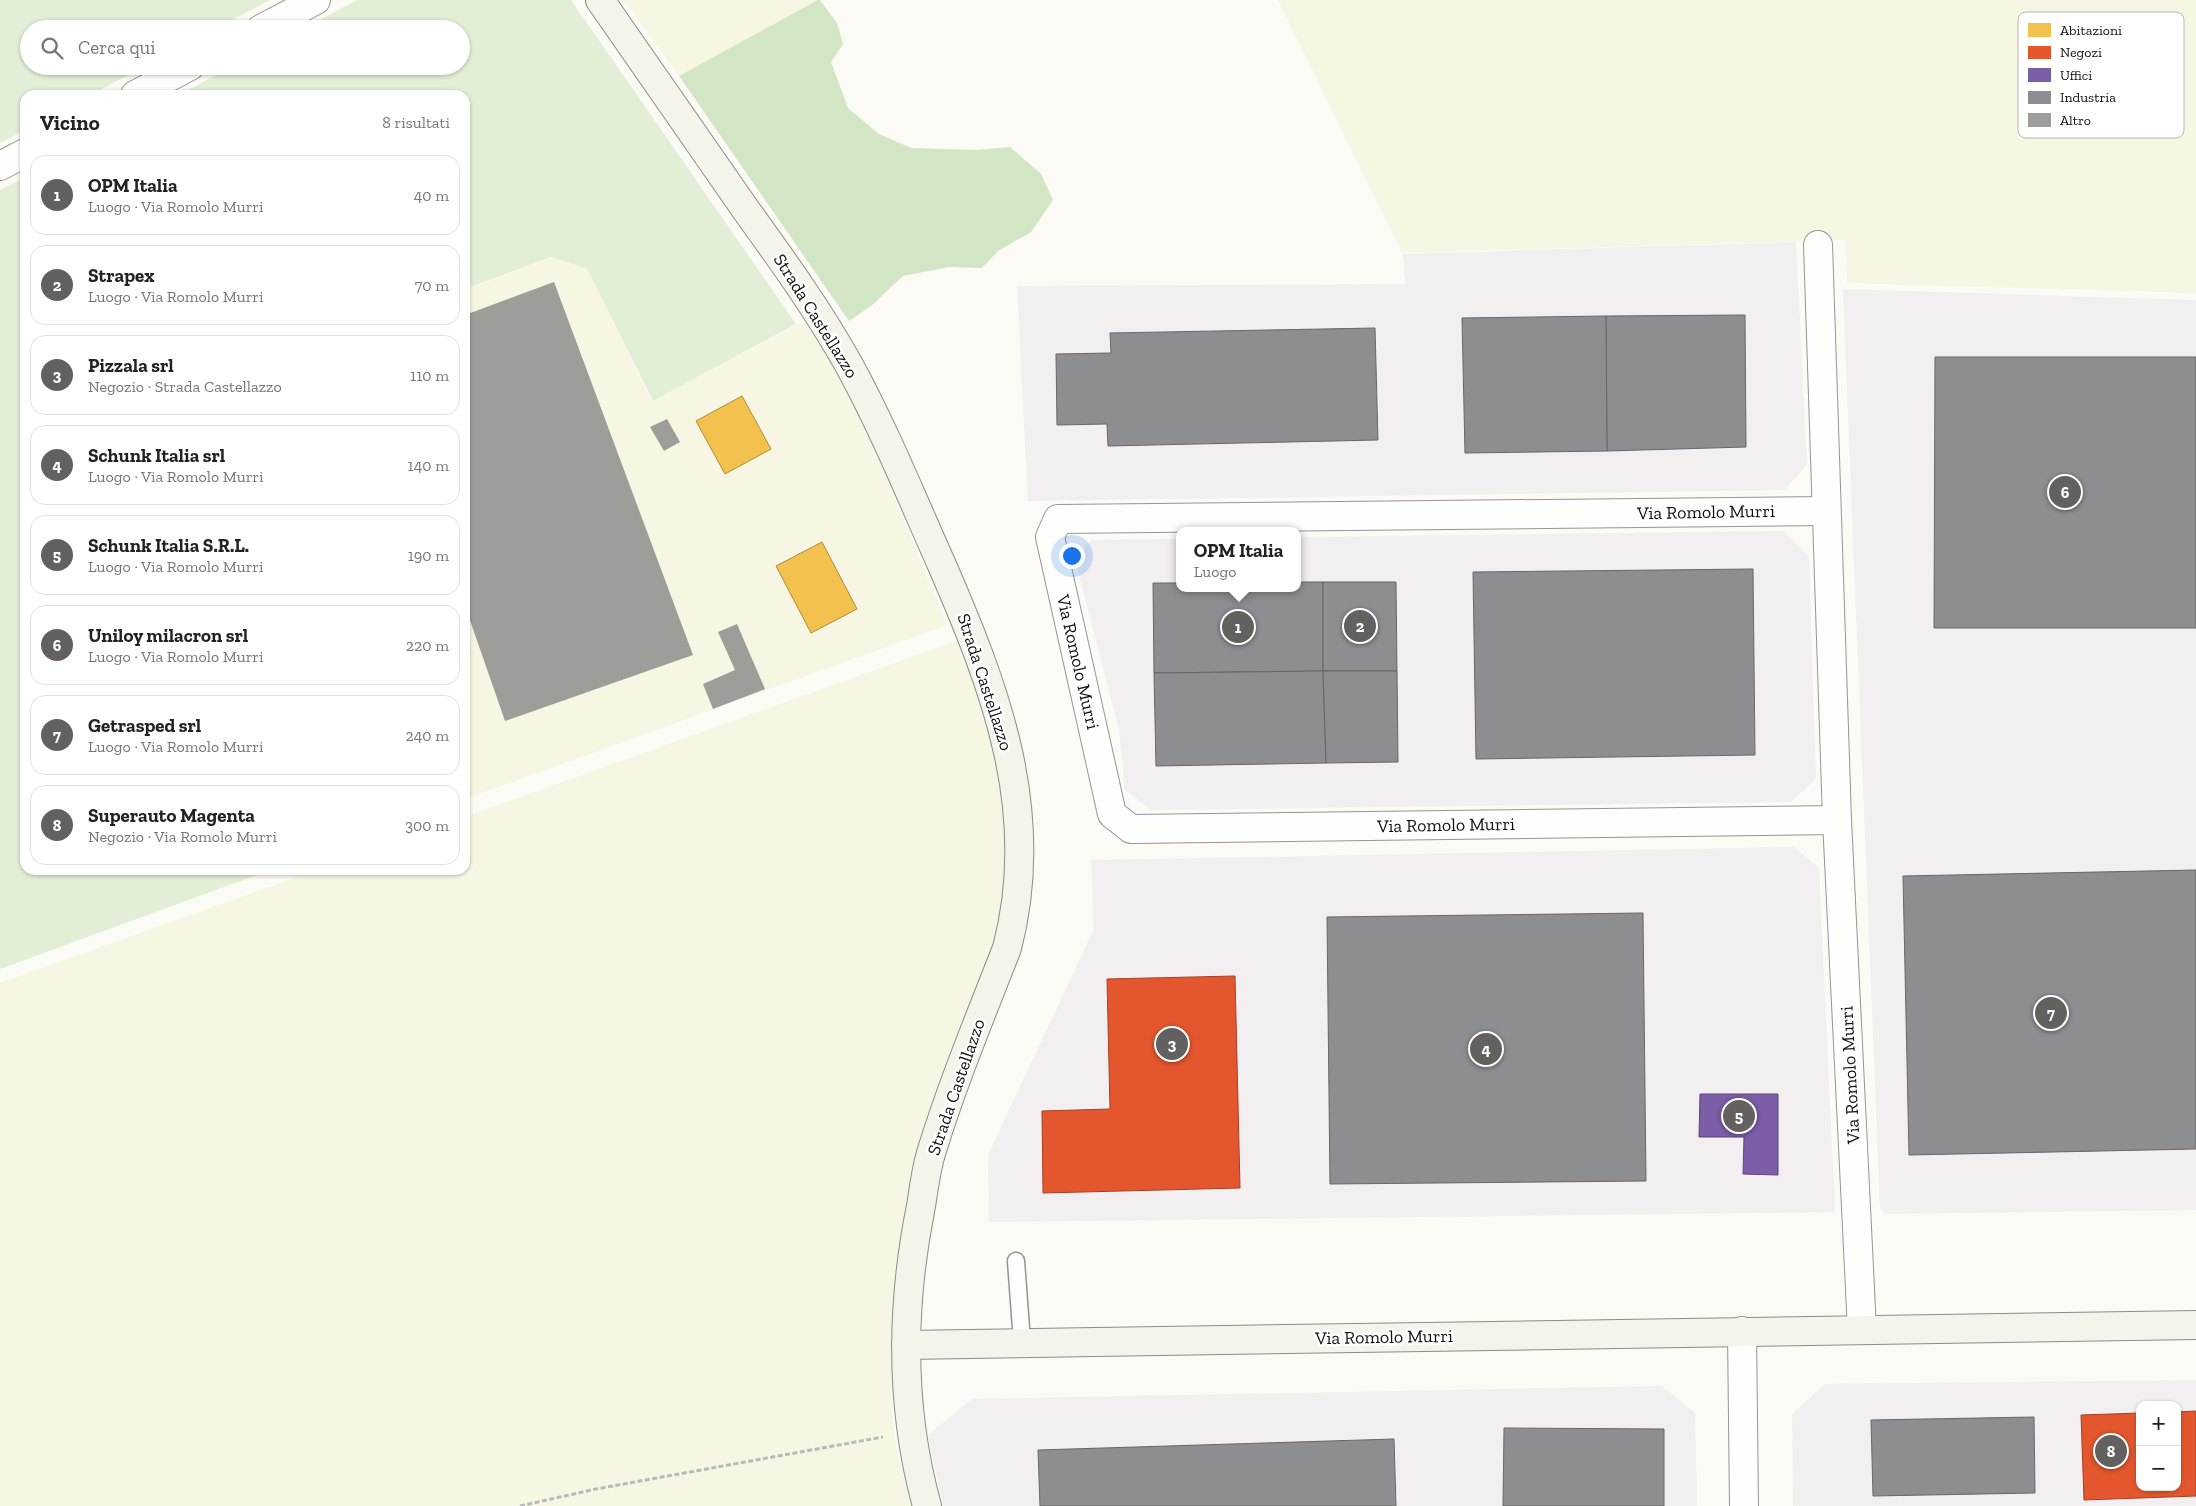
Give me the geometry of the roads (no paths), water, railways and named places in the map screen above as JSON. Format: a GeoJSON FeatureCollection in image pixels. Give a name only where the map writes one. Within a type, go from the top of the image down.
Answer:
{"type":"FeatureCollection","features":[{"type":"Feature","properties":{"kind":"street"},"geometry":{"type":"LineString","coordinates":[[278,20],[316,0]]}},
{"type":"Feature","properties":{"kind":"street","name":"Strada Castellazzo"},"geometry":{"type":"LineString","coordinates":[[600,0],[812,305],[848,364],[884,433],[968,627],[1000,719],[1012,766],[1021,854],[1014,921],[1006,948],[931,1152],[916,1232],[906,1344],[910,1427],[927,1506]]}},
{"type":"Feature","properties":{"kind":"street"},"geometry":{"type":"LineString","coordinates":[[144,90],[173,75]]}},
{"type":"Feature","properties":{"kind":"street"},"geometry":{"type":"LineString","coordinates":[[0,166],[20,156]]}},
{"type":"Feature","properties":{"kind":"street","name":"Via Romolo Murri"},"geometry":{"type":"LineString","coordinates":[[1818,245],[1837,820],[1862,1330]]}},
{"type":"Feature","properties":{"kind":"street","name":"Via Romolo Murri"},"geometry":{"type":"LineString","coordinates":[[1826,511],[1058,519],[1050,537],[1112,814],[1131,829],[1837,820]]}},
{"type":"Feature","properties":{"kind":"street","name":"Via Romolo Murri"},"geometry":{"type":"LineString","coordinates":[[906,1344],[2196,1325]]}},
{"type":"Feature","properties":{"kind":"street"},"geometry":{"type":"LineString","coordinates":[[1742,1331],[1744,1506]]}},
{"type":"Feature","properties":{"kind":"lane"},"geometry":{"type":"LineString","coordinates":[[1016,1261],[1022,1342]]}},
{"type":"Feature","properties":{"kind":"place","name":"Uniloy milacron srl"},"geometry":{"type":"Point","coordinates":[2065,492]}},
{"type":"Feature","properties":{"kind":"place","name":"Strapex"},"geometry":{"type":"Point","coordinates":[1360,626]}},
{"type":"Feature","properties":{"kind":"place","name":"OPM Italia"},"geometry":{"type":"Point","coordinates":[1238,627]}},
{"type":"Feature","properties":{"kind":"place","name":"Getrasped srl"},"geometry":{"type":"Point","coordinates":[2051,1013]}},
{"type":"Feature","properties":{"kind":"place","name":"Pizzala srl"},"geometry":{"type":"Point","coordinates":[1172,1044]}},
{"type":"Feature","properties":{"kind":"place","name":"Schunk Italia srl"},"geometry":{"type":"Point","coordinates":[1486,1049]}},
{"type":"Feature","properties":{"kind":"place","name":"Schunk Italia S.R.L."},"geometry":{"type":"Point","coordinates":[1739,1116]}},
{"type":"Feature","properties":{"kind":"place","name":"Superauto Magenta"},"geometry":{"type":"Point","coordinates":[2111,1451]}}]}
